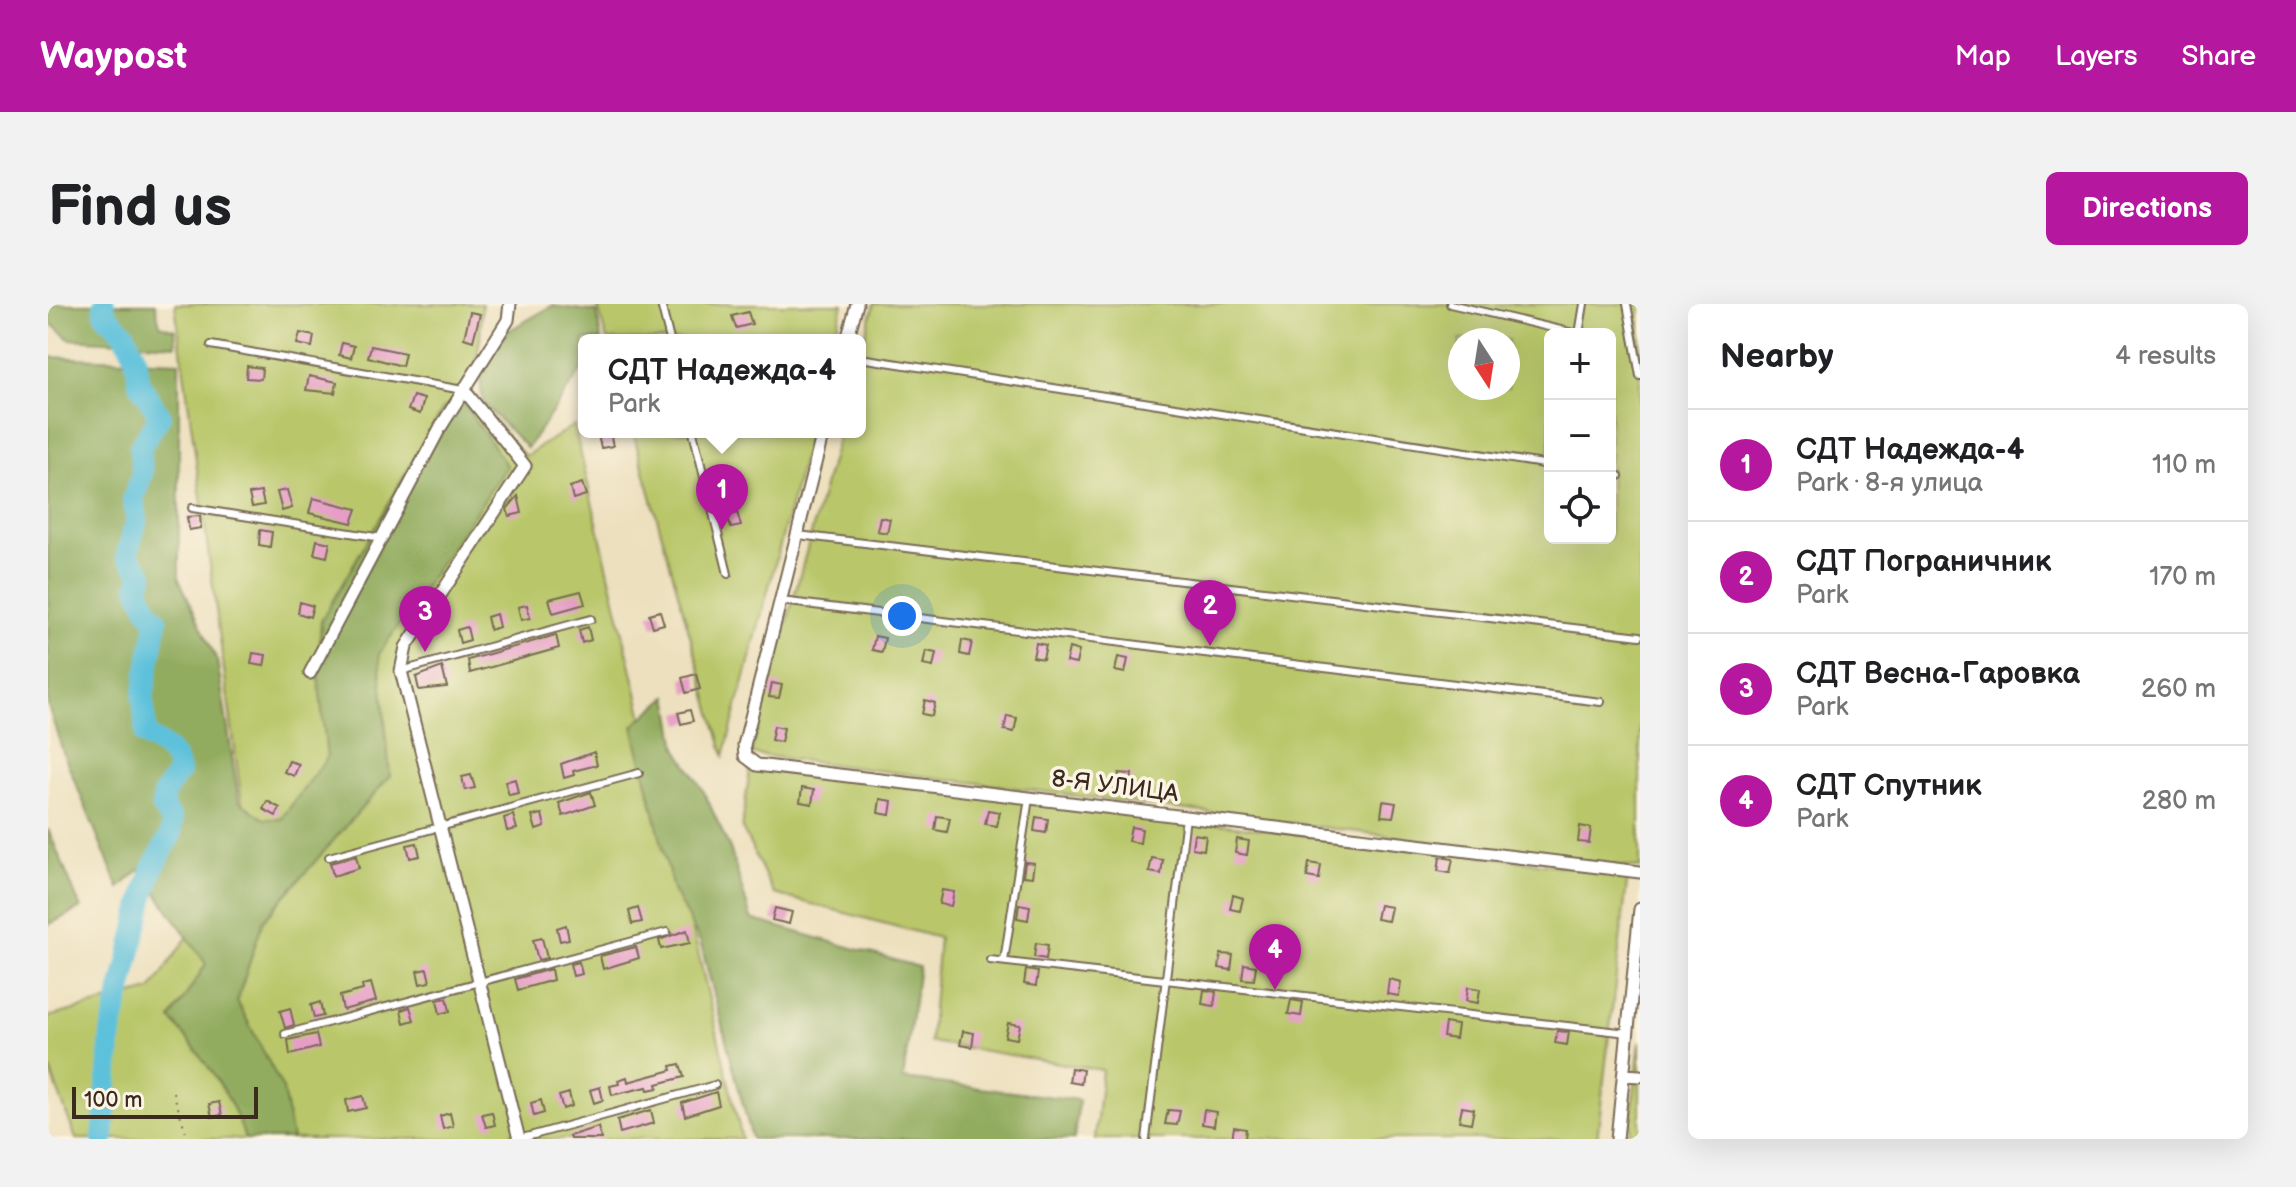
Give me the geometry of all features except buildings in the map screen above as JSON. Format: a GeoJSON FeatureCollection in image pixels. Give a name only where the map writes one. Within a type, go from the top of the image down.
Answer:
{"type":"FeatureCollection","features":[{"type":"Feature","properties":{"kind":"street"},"geometry":{"type":"LineString","coordinates":[[310,673],[464,390],[508,320],[510,304]]}},
{"type":"Feature","properties":{"kind":"street"},"geometry":{"type":"LineString","coordinates":[[849,334],[857,304]]}},
{"type":"Feature","properties":{"kind":"street"},"geometry":{"type":"LineString","coordinates":[[464,390],[525,466],[406,647],[401,671],[519,1139]]}},
{"type":"Feature","properties":{"kind":"street"},"geometry":{"type":"LineString","coordinates":[[778,601],[821,438]]}},
{"type":"Feature","properties":{"kind":"street","name":"8-Я УЛИЦА"},"geometry":{"type":"LineString","coordinates":[[778,601],[744,745],[745,756],[757,765],[1640,872]]}},
{"type":"Feature","properties":{"kind":"street"},"geometry":{"type":"LineString","coordinates":[[1617,1139],[1640,909]]}},
{"type":"Feature","properties":{"kind":"street"},"geometry":{"type":"LineString","coordinates":[[1624,1075],[1640,1076]]}},
{"type":"Feature","properties":{"kind":"lane"},"geometry":{"type":"LineString","coordinates":[[661,304],[668,334]]}},
{"type":"Feature","properties":{"kind":"lane"},"geometry":{"type":"LineString","coordinates":[[1450,304],[1552,328]]}},
{"type":"Feature","properties":{"kind":"lane"},"geometry":{"type":"LineString","coordinates":[[1579,328],[1584,304]]}},
{"type":"Feature","properties":{"kind":"lane"},"geometry":{"type":"LineString","coordinates":[[1627,304],[1640,376]]}},
{"type":"Feature","properties":{"kind":"lane"},"geometry":{"type":"LineString","coordinates":[[211,345],[464,390]]}},
{"type":"Feature","properties":{"kind":"lane"},"geometry":{"type":"LineString","coordinates":[[866,359],[1544,464]]}},
{"type":"Feature","properties":{"kind":"lane"},"geometry":{"type":"LineString","coordinates":[[694,438],[728,574]]}},
{"type":"Feature","properties":{"kind":"lane"},"geometry":{"type":"LineString","coordinates":[[192,508],[382,538]]}},
{"type":"Feature","properties":{"kind":"lane"},"geometry":{"type":"LineString","coordinates":[[795,535],[1640,636]]}},
{"type":"Feature","properties":{"kind":"lane"},"geometry":{"type":"LineString","coordinates":[[778,601],[1601,702]]}},
{"type":"Feature","properties":{"kind":"lane"},"geometry":{"type":"LineString","coordinates":[[401,671],[591,619]]}},
{"type":"Feature","properties":{"kind":"lane"},"geometry":{"type":"LineString","coordinates":[[329,857],[639,773]]}},
{"type":"Feature","properties":{"kind":"lane"},"geometry":{"type":"LineString","coordinates":[[1004,961],[1029,798]]}},
{"type":"Feature","properties":{"kind":"lane"},"geometry":{"type":"LineString","coordinates":[[1146,1139],[1186,817]]}},
{"type":"Feature","properties":{"kind":"lane"},"geometry":{"type":"LineString","coordinates":[[285,1034],[667,932]]}},
{"type":"Feature","properties":{"kind":"lane"},"geometry":{"type":"LineString","coordinates":[[990,960],[1628,1033]]}},
{"type":"Feature","properties":{"kind":"lane"},"geometry":{"type":"LineString","coordinates":[[519,1139],[715,1085]]}},
{"type":"Feature","properties":{"kind":"path"},"geometry":{"type":"LineString","coordinates":[[173,1092],[188,1139]]}},
{"type":"Feature","properties":{"kind":"green space"},"geometry":{"type":"Polygon","coordinates":[[[48,304],[155,304],[160,325],[175,330],[176,345],[69,339],[50,323],[48,304]]]}},
{"type":"Feature","properties":{"kind":"green space"},"geometry":{"type":"Polygon","coordinates":[[[175,304],[482,304],[480,339],[470,392],[525,456],[574,425],[742,1139],[76,1139],[48,1064],[48,1017],[151,990],[248,848],[175,304]]]}},
{"type":"Feature","properties":{"kind":"green space"},"geometry":{"type":"Polygon","coordinates":[[[597,304],[843,304],[836,334],[605,334],[597,304]]]}},
{"type":"Feature","properties":{"kind":"green space"},"geometry":{"type":"Polygon","coordinates":[[[874,304],[1640,304],[1640,868],[751,754],[837,438],[866,438],[866,334],[874,304]]]}},
{"type":"Feature","properties":{"kind":"green space"},"geometry":{"type":"Polygon","coordinates":[[[552,306],[597,312],[600,334],[578,334],[578,376],[527,448],[483,403],[479,370],[508,331],[552,306]]]}},
{"type":"Feature","properties":{"kind":"green space"},"geometry":{"type":"Polygon","coordinates":[[[48,357],[179,362],[179,579],[217,660],[239,801],[264,819],[281,819],[327,758],[318,675],[321,621],[443,409],[459,397],[507,466],[379,654],[390,776],[263,921],[237,1001],[283,1089],[292,1139],[245,1139],[224,1091],[171,1019],[206,964],[140,869],[119,888],[64,755],[48,706],[48,357]]]}},
{"type":"Feature","properties":{"kind":"green space"},"geometry":{"type":"Polygon","coordinates":[[[635,438],[808,438],[724,756],[635,438]]]}},
{"type":"Feature","properties":{"kind":"green space"},"geometry":{"type":"Polygon","coordinates":[[[668,696],[677,748],[704,792],[731,851],[751,919],[919,967],[903,1079],[1079,1100],[1074,1139],[752,1139],[700,941],[673,890],[633,726],[668,696]]]}},
{"type":"Feature","properties":{"kind":"green space"},"geometry":{"type":"Polygon","coordinates":[[[750,767],[1628,874],[1597,1139],[1095,1139],[1102,1070],[930,1042],[939,938],[774,894],[742,828],[750,767]]]}},
{"type":"Feature","properties":{"kind":"green space"},"geometry":{"type":"Polygon","coordinates":[[[48,829],[81,908],[48,925],[48,829]]]}},
{"type":"Feature","properties":{"kind":"green space"},"geometry":{"type":"Polygon","coordinates":[[[1640,1041],[1640,1139],[1629,1139],[1640,1041]]]}},
{"type":"Feature","properties":{"kind":"waterway"},"geometry":{"type":"LineString","coordinates":[[103,1139],[111,1032],[145,892],[153,868],[171,834],[172,821],[162,806],[164,793],[179,772],[172,754],[146,735],[143,696],[157,620],[148,610],[138,586],[143,575],[127,555],[137,518],[133,499],[142,474],[140,447],[160,416],[139,383],[135,356],[124,333],[105,314],[104,304]]}},
{"type":"Feature","properties":{"kind":"place","name":"СДТ Надежда-4"},"geometry":{"type":"Point","coordinates":[722,530]}},
{"type":"Feature","properties":{"kind":"place","name":"СДТ Пограничник"},"geometry":{"type":"Point","coordinates":[1210,646]}},
{"type":"Feature","properties":{"kind":"place","name":"СДТ Весна-Гаровка"},"geometry":{"type":"Point","coordinates":[425,652]}},
{"type":"Feature","properties":{"kind":"place","name":"СДТ Спутник"},"geometry":{"type":"Point","coordinates":[1275,990]}}]}
